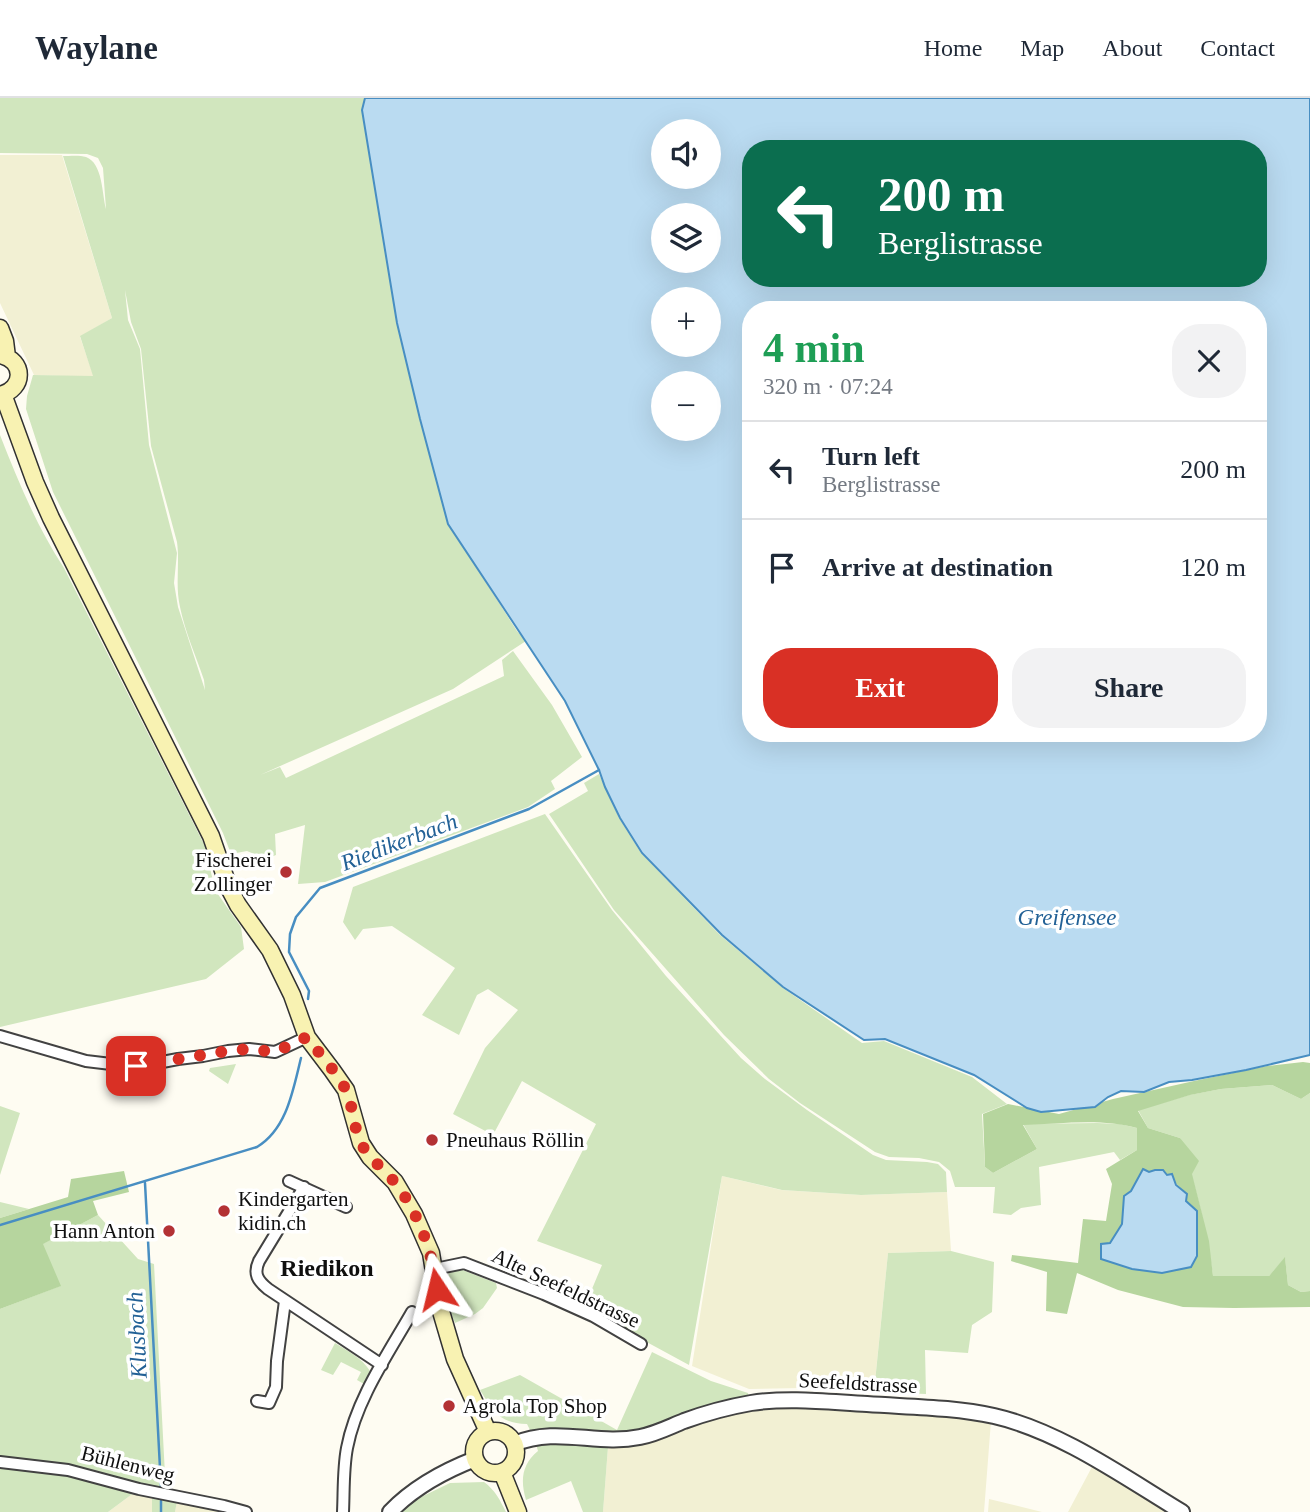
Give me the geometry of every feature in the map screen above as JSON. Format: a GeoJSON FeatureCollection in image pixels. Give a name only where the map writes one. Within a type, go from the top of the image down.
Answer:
{"type":"FeatureCollection","features":[{"type":"Feature","properties":{"kind":"main road"},"geometry":{"type":"LineString","coordinates":[[0,328],[5,341],[4,356],[16,364],[19,374],[13,389],[1,395],[40,494],[211,836],[229,888],[277,964],[307,1037],[346,1090],[354,1124],[365,1149],[395,1182],[411,1208],[426,1240],[435,1269],[440,1308],[455,1359],[488,1432]]}},
{"type":"Feature","properties":{"kind":"main road"},"geometry":{"type":"LineString","coordinates":[[488,1432],[506,1434],[514,1444],[513,1463],[502,1472],[489,1472],[478,1465],[475,1459],[475,1446],[482,1435],[488,1432]]}},
{"type":"Feature","properties":{"kind":"main road"},"geometry":{"type":"LineString","coordinates":[[502,1472],[518,1512]]}},
{"type":"Feature","properties":{"kind":"street"},"geometry":{"type":"LineString","coordinates":[[0,1036],[86,1061],[136,1066],[228,1051],[249,1049],[275,1052],[307,1037]]}},
{"type":"Feature","properties":{"kind":"street"},"geometry":{"type":"LineString","coordinates":[[289,1181],[346,1207]]}},
{"type":"Feature","properties":{"kind":"street"},"geometry":{"type":"LineString","coordinates":[[304,1187],[259,1261],[257,1278],[285,1301],[382,1365]]}},
{"type":"Feature","properties":{"kind":"street","name":"Alte Seefeldstrasse"},"geometry":{"type":"LineString","coordinates":[[435,1269],[464,1263],[556,1300],[641,1344]]}},
{"type":"Feature","properties":{"kind":"street"},"geometry":{"type":"LineString","coordinates":[[257,1401],[269,1403],[276,1387],[285,1301]]}},
{"type":"Feature","properties":{"kind":"street"},"geometry":{"type":"LineString","coordinates":[[343,1512],[347,1446],[360,1406],[412,1312]]}},
{"type":"Feature","properties":{"kind":"street","name":"Seefeldstrasse"},"geometry":{"type":"LineString","coordinates":[[514,1444],[549,1435],[617,1440],[640,1437],[702,1415],[753,1403],[803,1401],[937,1408],[995,1416],[1043,1432],[1182,1512]]}},
{"type":"Feature","properties":{"kind":"street"},"geometry":{"type":"LineString","coordinates":[[390,1512],[426,1483],[475,1459]]}},
{"type":"Feature","properties":{"kind":"street","name":"Bühlenweg"},"geometry":{"type":"LineString","coordinates":[[0,1462],[75,1471],[139,1489],[246,1512]]}},
{"type":"Feature","properties":{"kind":"shaded area"},"geometry":{"type":"Polygon","coordinates":[[[0,155],[62,155],[112,318],[80,337],[94,377],[34,375],[0,303],[0,155]]]}},
{"type":"Feature","properties":{"kind":"shaded area"},"geometry":{"type":"Polygon","coordinates":[[[722,1176],[781,1190],[861,1195],[947,1192],[951,1251],[888,1253],[874,1391],[749,1389],[692,1366],[722,1176]]]}},
{"type":"Feature","properties":{"kind":"shaded area"},"geometry":{"type":"Polygon","coordinates":[[[792,1406],[935,1414],[991,1421],[984,1512],[603,1512],[608,1447],[638,1443],[706,1419],[754,1408],[792,1406]]]}},
{"type":"Feature","properties":{"kind":"shaded area"},"geometry":{"type":"Polygon","coordinates":[[[1093,1465],[1171,1512],[1068,1512],[1093,1465]]]}},
{"type":"Feature","properties":{"kind":"shaded area"},"geometry":{"type":"Polygon","coordinates":[[[139,1489],[152,1491],[152,1512],[108,1512],[139,1489]]]}},
{"type":"Feature","properties":{"kind":"shaded area"},"geometry":{"type":"Polygon","coordinates":[[[178,1496],[246,1512],[175,1512],[178,1496]]]}},
{"type":"Feature","properties":{"kind":"shaded area"},"geometry":{"type":"Polygon","coordinates":[[[989,1499],[1042,1512],[988,1512],[989,1499]]]}},
{"type":"Feature","properties":{"kind":"green space"},"geometry":{"type":"Polygon","coordinates":[[[0,98],[365,98],[362,110],[397,323],[448,523],[526,641],[453,689],[260,775],[280,767],[286,778],[504,676],[502,660],[513,651],[552,705],[582,757],[551,781],[555,789],[528,807],[325,882],[298,884],[305,825],[275,834],[276,855],[266,859],[247,851],[231,854],[53,492],[26,409],[33,375],[93,376],[80,336],[112,318],[63,156],[84,156],[92,160],[99,172],[106,209],[103,168],[98,158],[87,154],[0,153],[0,98]],[[125,290],[128,320],[140,349],[149,445],[177,553],[174,583],[178,607],[205,690],[180,607],[177,542],[151,446],[141,349],[131,322],[125,290]]]}},
{"type":"Feature","properties":{"kind":"green space"},"geometry":{"type":"Polygon","coordinates":[[[0,435],[37,520],[205,846],[215,890],[241,927],[244,949],[206,979],[0,1027],[0,435]]]}},
{"type":"Feature","properties":{"kind":"green space"},"geometry":{"type":"Polygon","coordinates":[[[599,774],[619,818],[641,853],[720,935],[783,988],[862,1043],[884,1041],[972,1077],[1007,1104],[982,1114],[985,1167],[993,1173],[1037,1149],[1023,1124],[1120,1124],[1137,1128],[1137,1150],[1120,1160],[1114,1152],[1039,1167],[1041,1205],[1021,1208],[1011,1215],[993,1213],[995,1187],[955,1187],[950,1171],[939,1162],[889,1157],[875,1152],[800,1103],[769,1079],[724,1035],[614,910],[549,814],[588,791],[584,783],[599,774]]]}},
{"type":"Feature","properties":{"kind":"green space"},"geometry":{"type":"Polygon","coordinates":[[[545,814],[612,910],[666,976],[741,1058],[807,1110],[873,1155],[886,1160],[938,1164],[946,1172],[947,1192],[861,1195],[782,1190],[722,1176],[689,1365],[584,1308],[602,1265],[537,1241],[596,1124],[522,1081],[493,1135],[453,1114],[485,1048],[518,1010],[488,989],[477,995],[459,1035],[422,1015],[455,968],[392,926],[363,929],[355,940],[343,922],[353,887],[545,814]]]}},
{"type":"Feature","properties":{"kind":"green space"},"geometry":{"type":"Polygon","coordinates":[[[1310,1063],[1310,1093],[1301,1099],[1272,1085],[1221,1089],[1190,1095],[1138,1111],[1148,1128],[1180,1138],[1199,1161],[1192,1174],[1209,1241],[1213,1276],[1269,1276],[1285,1257],[1288,1285],[1301,1292],[1310,1291],[1310,1307],[1183,1307],[1118,1290],[1077,1273],[1067,1314],[1046,1311],[1047,1272],[1011,1261],[1012,1255],[1078,1263],[1083,1219],[1106,1221],[1112,1184],[1106,1169],[1137,1150],[1137,1128],[1095,1122],[1023,1125],[1037,1149],[993,1173],[985,1167],[983,1114],[1008,1104],[1059,1114],[1113,1099],[1267,1066],[1310,1063]],[[1143,1169],[1131,1191],[1124,1196],[1122,1224],[1110,1243],[1101,1244],[1101,1259],[1186,1201],[1187,1194],[1167,1175],[1155,1170],[1149,1172],[1143,1169]]]}},
{"type":"Feature","properties":{"kind":"green space"},"geometry":{"type":"Polygon","coordinates":[[[236,1064],[228,1084],[209,1071],[210,1068],[236,1064]]]}},
{"type":"Feature","properties":{"kind":"green space"},"geometry":{"type":"Polygon","coordinates":[[[1272,1085],[1301,1099],[1310,1093],[1310,1291],[1301,1292],[1288,1285],[1285,1258],[1269,1276],[1213,1276],[1200,1206],[1180,1138],[1148,1128],[1138,1110],[1221,1089],[1272,1085]]]}},
{"type":"Feature","properties":{"kind":"green space"},"geometry":{"type":"Polygon","coordinates":[[[0,1106],[20,1113],[0,1175],[0,1106]]]}},
{"type":"Feature","properties":{"kind":"green space"},"geometry":{"type":"Polygon","coordinates":[[[124,1171],[129,1192],[93,1201],[98,1215],[43,1244],[61,1286],[0,1309],[0,1218],[68,1197],[71,1179],[124,1171]]]}},
{"type":"Feature","properties":{"kind":"green space"},"geometry":{"type":"Polygon","coordinates":[[[0,1202],[29,1209],[0,1218],[0,1202]]]}},
{"type":"Feature","properties":{"kind":"green space"},"geometry":{"type":"Polygon","coordinates":[[[98,1215],[138,1259],[154,1264],[166,1494],[178,1496],[175,1512],[152,1512],[152,1491],[139,1489],[108,1512],[0,1512],[0,1309],[60,1286],[42,1244],[98,1215]]]}},
{"type":"Feature","properties":{"kind":"green space"},"geometry":{"type":"Polygon","coordinates":[[[951,1251],[994,1262],[992,1312],[972,1325],[968,1353],[925,1350],[926,1394],[874,1392],[888,1253],[951,1251]]]}},
{"type":"Feature","properties":{"kind":"green space"},"geometry":{"type":"Polygon","coordinates":[[[460,1269],[496,1283],[497,1288],[483,1308],[455,1323],[446,1285],[449,1273],[460,1269]]]}},
{"type":"Feature","properties":{"kind":"green space"},"geometry":{"type":"Polygon","coordinates":[[[335,1343],[367,1366],[370,1371],[364,1384],[357,1380],[361,1372],[341,1362],[333,1375],[321,1370],[335,1343]]]}},
{"type":"Feature","properties":{"kind":"green space"},"geometry":{"type":"Polygon","coordinates":[[[652,1352],[711,1381],[748,1393],[749,1399],[635,1434],[603,1435],[530,1430],[527,1424],[510,1421],[498,1415],[480,1390],[520,1375],[617,1430],[652,1352]]]}},
{"type":"Feature","properties":{"kind":"green space"},"geometry":{"type":"Polygon","coordinates":[[[557,1442],[608,1447],[603,1512],[583,1512],[571,1481],[526,1500],[524,1473],[529,1461],[538,1451],[536,1444],[557,1442]]]}},
{"type":"Feature","properties":{"kind":"green space"},"geometry":{"type":"Polygon","coordinates":[[[484,1482],[494,1492],[506,1512],[402,1512],[417,1499],[450,1483],[484,1482]]]}},
{"type":"Feature","properties":{"kind":"water","name":"Greifensee"},"geometry":{"type":"Polygon","coordinates":[[[365,98],[1310,98],[1310,1055],[1246,1070],[1169,1082],[1144,1092],[1121,1091],[1095,1107],[1041,1112],[1027,1108],[974,1075],[885,1039],[864,1040],[783,987],[722,935],[642,853],[620,818],[565,701],[448,524],[397,323],[362,110],[365,98]]]}},
{"type":"Feature","properties":{"kind":"water"},"geometry":{"type":"Polygon","coordinates":[[[1143,1169],[1149,1172],[1163,1170],[1167,1175],[1172,1174],[1176,1185],[1187,1194],[1186,1201],[1197,1211],[1197,1256],[1191,1267],[1162,1273],[1132,1269],[1101,1259],[1101,1244],[1110,1243],[1122,1224],[1124,1196],[1131,1191],[1143,1169]]]}},
{"type":"Feature","properties":{"kind":"waterway","name":"Riedikerbach"},"geometry":{"type":"LineString","coordinates":[[308,999],[309,991],[289,952],[290,934],[296,917],[320,888],[529,809],[599,770]]}},
{"type":"Feature","properties":{"kind":"waterway","name":"Riedikerbach"},"geometry":{"type":"LineString","coordinates":[[0,1225],[257,1147],[267,1139],[282,1119],[301,1058]]}},
{"type":"Feature","properties":{"kind":"waterway","name":"Klusbach"},"geometry":{"type":"LineString","coordinates":[[145,1183],[161,1487]]}},
{"type":"Feature","properties":{"kind":"waterway","name":"Klusbach"},"geometry":{"type":"LineString","coordinates":[[161,1501],[161,1512]]}},
{"type":"Feature","properties":{"kind":"place","name":"Fischerei Zollinger"},"geometry":{"type":"Point","coordinates":[286,872]}},
{"type":"Feature","properties":{"kind":"place","name":"Pneuhaus Röllin"},"geometry":{"type":"Point","coordinates":[432,1140]}},
{"type":"Feature","properties":{"kind":"place","name":"Kindergarten kidin.ch"},"geometry":{"type":"Point","coordinates":[224,1211]}},
{"type":"Feature","properties":{"kind":"place","name":"Hann Anton"},"geometry":{"type":"Point","coordinates":[169,1231]}},
{"type":"Feature","properties":{"kind":"place","name":"Agrola Top Shop"},"geometry":{"type":"Point","coordinates":[449,1406]}},
{"type":"Feature","properties":{"kind":"district","name":"Riedikon"},"geometry":{"type":"Point","coordinates":[327,1268]}},
{"type":"Feature","properties":{"kind":"route"},"geometry":{"type":"LineString","coordinates":[[136,1066],[217,1052],[249,1049],[275,1052],[307,1037],[346,1090],[361,1143],[370,1157],[395,1182],[411,1208],[431,1253],[437,1289]]}}]}
